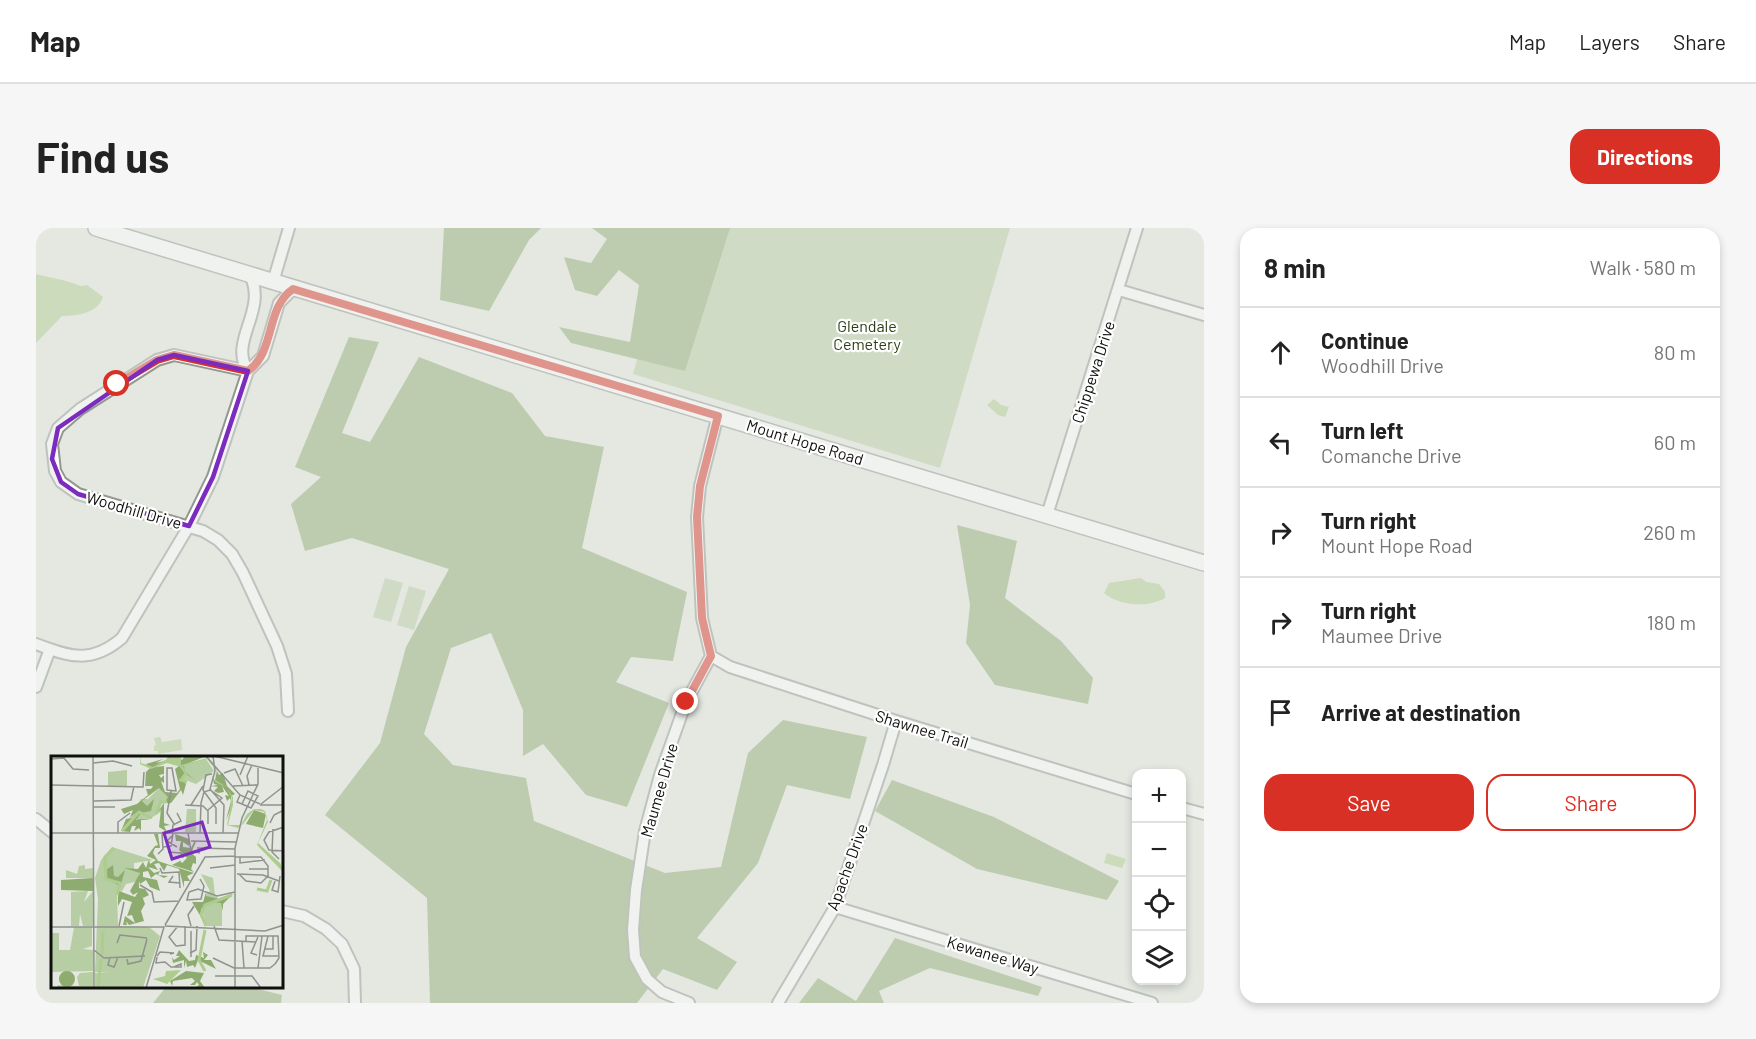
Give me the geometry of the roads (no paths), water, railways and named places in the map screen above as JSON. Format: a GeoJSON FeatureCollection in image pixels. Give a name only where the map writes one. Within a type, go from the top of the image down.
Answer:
{"type":"FeatureCollection","features":[{"type":"Feature","properties":{"kind":"street","name":"Mount Hope Road"},"geometry":{"type":"LineString","coordinates":[[96,228],[1204,563]]}},
{"type":"Feature","properties":{"kind":"street"},"geometry":{"type":"LineString","coordinates":[[273,282],[289,228]]}},
{"type":"Feature","properties":{"kind":"street","name":"Chippewa Drive"},"geometry":{"type":"LineString","coordinates":[[1047,515],[1137,228]]}},
{"type":"Feature","properties":{"kind":"street"},"geometry":{"type":"LineString","coordinates":[[248,371],[241,355],[256,301],[249,275]]}},
{"type":"Feature","properties":{"kind":"street"},"geometry":{"type":"LineString","coordinates":[[36,644],[76,655],[95,656],[122,638],[189,526],[213,477],[248,371],[263,356],[279,303],[293,289]]}},
{"type":"Feature","properties":{"kind":"street"},"geometry":{"type":"LineString","coordinates":[[1119,290],[1204,315]]}},
{"type":"Feature","properties":{"kind":"street","name":"Woodhill Drive"},"geometry":{"type":"LineString","coordinates":[[248,371],[174,355],[157,360],[80,409],[58,428],[52,444],[55,471],[61,482],[78,494],[204,531],[218,540],[232,554],[278,646],[286,674],[288,711]]}},
{"type":"Feature","properties":{"kind":"street"},"geometry":{"type":"LineString","coordinates":[[711,656],[702,618],[697,517],[700,486],[718,416]]}},
{"type":"Feature","properties":{"kind":"street"},"geometry":{"type":"LineString","coordinates":[[36,687],[50,649]]}},
{"type":"Feature","properties":{"kind":"street","name":"Shawnee Trail"},"geometry":{"type":"LineString","coordinates":[[711,656],[730,667],[896,721],[1132,792]]}},
{"type":"Feature","properties":{"kind":"street","name":"Maumee Drive"},"geometry":{"type":"LineString","coordinates":[[689,1003],[662,992],[647,979],[635,957],[633,930],[636,890],[645,831],[660,775],[686,702],[711,656]]}},
{"type":"Feature","properties":{"kind":"street","name":"Apache Drive"},"geometry":{"type":"LineString","coordinates":[[778,1003],[835,908],[896,721]]}},
{"type":"Feature","properties":{"kind":"street"},"geometry":{"type":"LineString","coordinates":[[1186,809],[1204,814]]}},
{"type":"Feature","properties":{"kind":"street"},"geometry":{"type":"LineString","coordinates":[[36,819],[51,831]]}},
{"type":"Feature","properties":{"kind":"street","name":"Kewanee Way"},"geometry":{"type":"LineString","coordinates":[[835,908],[1152,1003]]}},
{"type":"Feature","properties":{"kind":"street"},"geometry":{"type":"LineString","coordinates":[[284,911],[304,916],[326,929],[342,944],[354,969],[355,1003]]}},
{"type":"Feature","properties":{"kind":"park label","name":"Glendale Cemetery"},"geometry":{"type":"Point","coordinates":[867,335]}}]}
